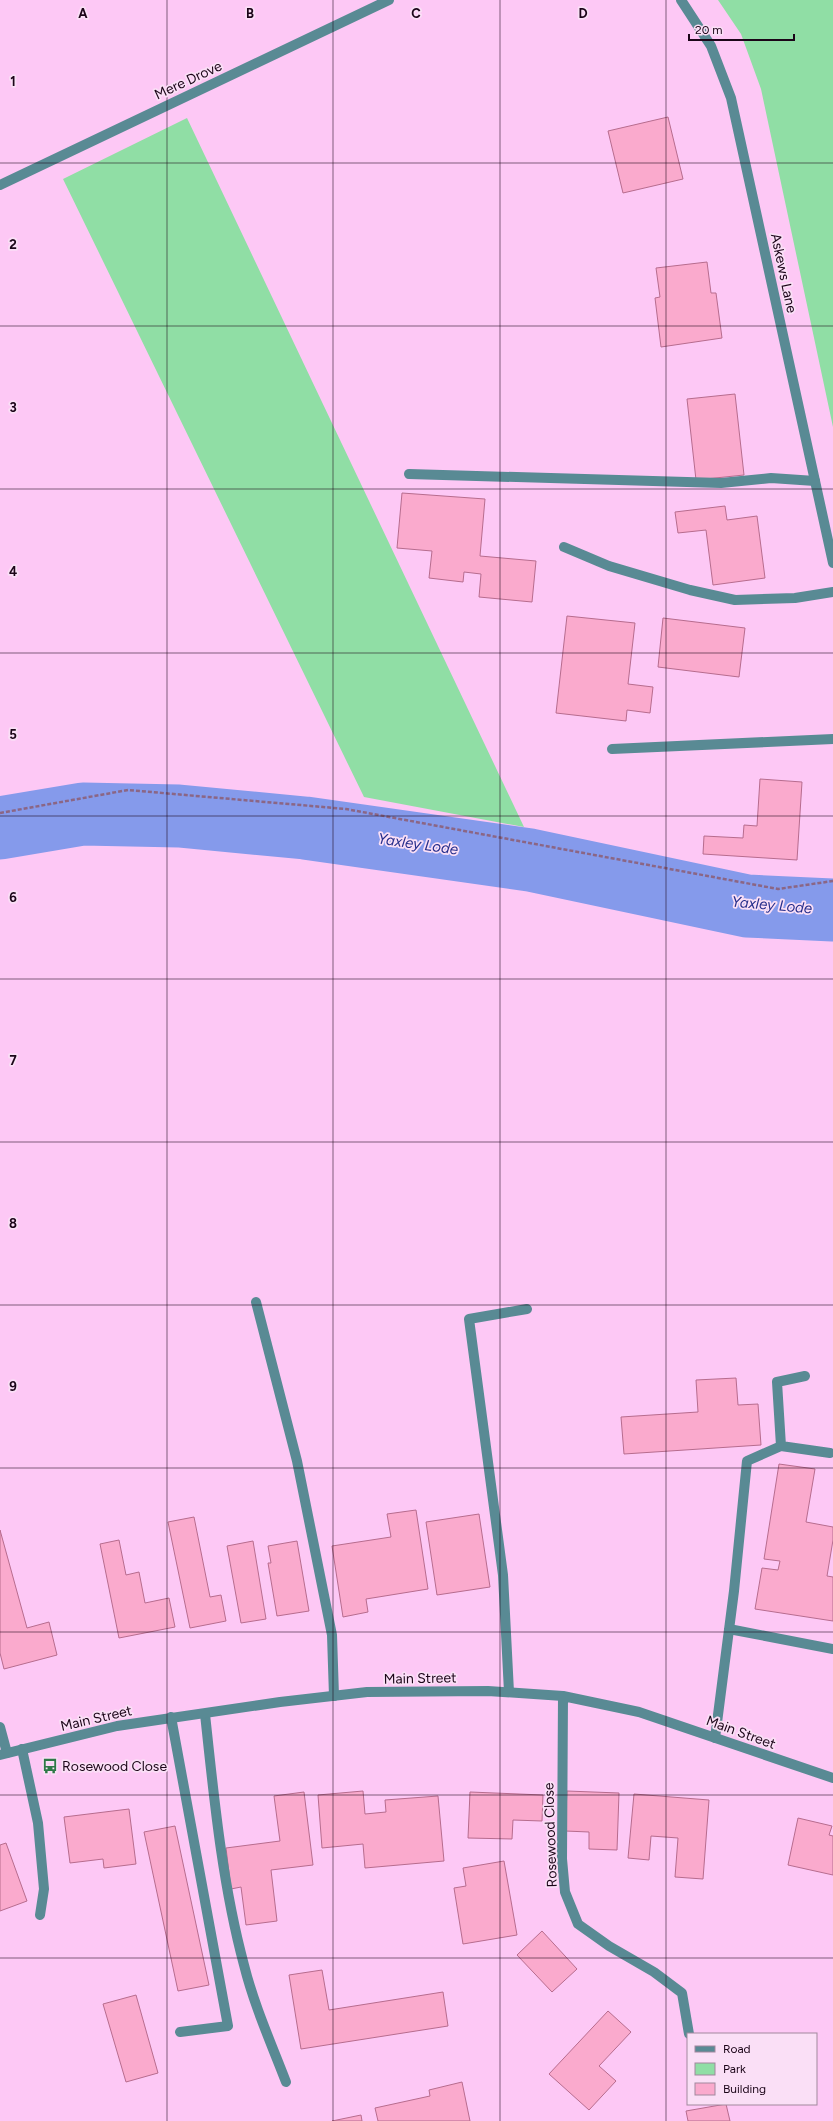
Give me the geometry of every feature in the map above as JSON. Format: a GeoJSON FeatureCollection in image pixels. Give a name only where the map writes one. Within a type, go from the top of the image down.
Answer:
{"type":"FeatureCollection","features":[{"type":"Feature","properties":{"kind":"street","name":"Mere Drove"},"geometry":{"type":"LineString","coordinates":[[0,185],[389,0]]}},
{"type":"Feature","properties":{"kind":"street","name":"Askews Lane"},"geometry":{"type":"LineString","coordinates":[[681,0],[711,46],[731,98],[833,563]]}},
{"type":"Feature","properties":{"kind":"street"},"geometry":{"type":"LineString","coordinates":[[408,474],[721,484],[771,478],[815,481]]}},
{"type":"Feature","properties":{"kind":"street"},"geometry":{"type":"LineString","coordinates":[[564,547],[609,566],[690,590],[735,600],[795,598],[833,592]]}},
{"type":"Feature","properties":{"kind":"street"},"geometry":{"type":"LineString","coordinates":[[612,749],[833,739]]}},
{"type":"Feature","properties":{"kind":"street"},"geometry":{"type":"LineString","coordinates":[[256,1302],[297,1461],[332,1635],[334,1696]]}},
{"type":"Feature","properties":{"kind":"street"},"geometry":{"type":"LineString","coordinates":[[509,1692],[503,1574],[469,1319],[527,1309]]}},
{"type":"Feature","properties":{"kind":"street"},"geometry":{"type":"LineString","coordinates":[[781,1446],[777,1382],[805,1376]]}},
{"type":"Feature","properties":{"kind":"street"},"geometry":{"type":"LineString","coordinates":[[715,1738],[729,1629],[747,1462],[781,1446],[830,1453]]}},
{"type":"Feature","properties":{"kind":"street"},"geometry":{"type":"LineString","coordinates":[[729,1629],[833,1649]]}},
{"type":"Feature","properties":{"kind":"street","name":"Main Street"},"geometry":{"type":"LineString","coordinates":[[4,1754],[117,1726],[280,1702],[367,1692],[509,1692],[563,1696],[639,1712],[833,1778]]}},
{"type":"Feature","properties":{"kind":"street","name":"Rosewood Close"},"geometry":{"type":"LineString","coordinates":[[563,1696],[562,1858],[565,1892],[578,1924],[610,1946],[654,1972],[682,1993],[689,2033]]}},
{"type":"Feature","properties":{"kind":"street"},"geometry":{"type":"LineString","coordinates":[[205,1714],[218,1835],[226,1888],[238,1945],[260,2016],[286,2082]]}},
{"type":"Feature","properties":{"kind":"street"},"geometry":{"type":"LineString","coordinates":[[171,1717],[228,2026],[180,2032]]}},
{"type":"Feature","properties":{"kind":"street"},"geometry":{"type":"LineString","coordinates":[[0,1727],[4,1754]]}},
{"type":"Feature","properties":{"kind":"street"},"geometry":{"type":"LineString","coordinates":[[22,1749],[38,1823],[44,1889],[40,1915]]}},
{"type":"Feature","properties":{"kind":"path"},"geometry":{"type":"LineString","coordinates":[[0,813],[128,790],[346,809],[778,889],[833,881]]}},
{"type":"Feature","properties":{"kind":"green space"},"geometry":{"type":"Polygon","coordinates":[[[718,0],[833,0],[833,427],[761,89],[741,34],[718,0]]]}},
{"type":"Feature","properties":{"kind":"green space"},"geometry":{"type":"Polygon","coordinates":[[[187,118],[524,827],[364,797],[63,179],[187,118]]]}},
{"type":"Feature","properties":{"kind":"building"},"geometry":{"type":"Polygon","coordinates":[[[668,117],[683,179],[623,193],[608,131],[668,117]]]}},
{"type":"Feature","properties":{"kind":"building"},"geometry":{"type":"Polygon","coordinates":[[[707,262],[711,293],[716,293],[722,338],[661,347],[655,298],[660,297],[656,268],[707,262]]]}},
{"type":"Feature","properties":{"kind":"building"},"geometry":{"type":"Polygon","coordinates":[[[735,394],[744,475],[696,480],[687,399],[735,394]]]}},
{"type":"Feature","properties":{"kind":"building"},"geometry":{"type":"Polygon","coordinates":[[[402,493],[485,499],[480,556],[536,561],[532,602],[479,597],[481,574],[464,572],[463,582],[429,578],[432,551],[397,548],[402,493]]]}},
{"type":"Feature","properties":{"kind":"building"},"geometry":{"type":"Polygon","coordinates":[[[725,506],[727,520],[757,516],[765,578],[713,585],[706,530],[678,533],[675,512],[725,506]]]}},
{"type":"Feature","properties":{"kind":"building"},"geometry":{"type":"Polygon","coordinates":[[[567,616],[635,623],[628,684],[653,687],[650,713],[627,710],[626,721],[556,713],[567,616]]]}},
{"type":"Feature","properties":{"kind":"building"},"geometry":{"type":"Polygon","coordinates":[[[663,618],[745,628],[739,677],[658,667],[663,618]]]}},
{"type":"Feature","properties":{"kind":"building"},"geometry":{"type":"Polygon","coordinates":[[[760,779],[802,782],[797,860],[703,854],[704,836],[743,838],[744,825],[757,826],[760,779]]]}},
{"type":"Feature","properties":{"kind":"building"},"geometry":{"type":"Polygon","coordinates":[[[736,1378],[738,1405],[758,1404],[761,1445],[624,1454],[621,1417],[698,1412],[696,1380],[736,1378]]]}},
{"type":"Feature","properties":{"kind":"building"},"geometry":{"type":"Polygon","coordinates":[[[779,1464],[815,1469],[806,1522],[833,1527],[833,1540],[827,1576],[833,1577],[833,1621],[755,1609],[762,1568],[778,1570],[780,1561],[764,1559],[779,1464]]]}},
{"type":"Feature","properties":{"kind":"building"},"geometry":{"type":"Polygon","coordinates":[[[416,1510],[428,1589],[366,1599],[368,1612],[343,1617],[332,1546],[391,1537],[387,1514],[416,1510]]]}},
{"type":"Feature","properties":{"kind":"building"},"geometry":{"type":"Polygon","coordinates":[[[479,1514],[490,1587],[437,1595],[426,1522],[479,1514]]]}},
{"type":"Feature","properties":{"kind":"building"},"geometry":{"type":"Polygon","coordinates":[[[194,1517],[210,1597],[221,1595],[226,1621],[190,1628],[168,1522],[194,1517]]]}},
{"type":"Feature","properties":{"kind":"building"},"geometry":{"type":"Polygon","coordinates":[[[0,1530],[27,1628],[49,1622],[57,1655],[4,1669],[0,1653],[0,1530]]]}},
{"type":"Feature","properties":{"kind":"building"},"geometry":{"type":"Polygon","coordinates":[[[119,1540],[126,1575],[139,1572],[145,1603],[169,1598],[175,1627],[119,1638],[100,1544],[119,1540]]]}},
{"type":"Feature","properties":{"kind":"building"},"geometry":{"type":"Polygon","coordinates":[[[253,1541],[266,1619],[241,1623],[227,1546],[253,1541]]]}},
{"type":"Feature","properties":{"kind":"building"},"geometry":{"type":"Polygon","coordinates":[[[297,1541],[309,1611],[277,1616],[268,1563],[271,1563],[268,1546],[297,1541]]]}},
{"type":"Feature","properties":{"kind":"building"},"geometry":{"type":"Polygon","coordinates":[[[363,1791],[365,1814],[386,1812],[385,1800],[438,1796],[444,1861],[365,1868],[363,1844],[322,1848],[318,1795],[363,1791]]]}},
{"type":"Feature","properties":{"kind":"building"},"geometry":{"type":"Polygon","coordinates":[[[567,1791],[619,1793],[617,1850],[589,1849],[589,1832],[565,1831],[567,1791]]]}},
{"type":"Feature","properties":{"kind":"building"},"geometry":{"type":"Polygon","coordinates":[[[304,1792],[313,1865],[271,1870],[277,1921],[246,1925],[241,1887],[231,1889],[226,1848],[280,1841],[274,1796],[304,1792]]]}},
{"type":"Feature","properties":{"kind":"building"},"geometry":{"type":"Polygon","coordinates":[[[470,1792],[543,1795],[542,1821],[513,1820],[512,1839],[468,1838],[470,1792]]]}},
{"type":"Feature","properties":{"kind":"building"},"geometry":{"type":"Polygon","coordinates":[[[634,1794],[709,1800],[703,1879],[675,1877],[678,1838],[651,1836],[649,1860],[628,1858],[634,1794]]]}},
{"type":"Feature","properties":{"kind":"building"},"geometry":{"type":"Polygon","coordinates":[[[129,1809],[136,1864],[104,1868],[103,1859],[70,1863],[64,1817],[129,1809]]]}},
{"type":"Feature","properties":{"kind":"building"},"geometry":{"type":"Polygon","coordinates":[[[798,1818],[832,1826],[829,1835],[833,1836],[833,1875],[788,1865],[798,1818]]]}},
{"type":"Feature","properties":{"kind":"building"},"geometry":{"type":"Polygon","coordinates":[[[175,1826],[209,1985],[178,1991],[144,1832],[175,1826]]]}},
{"type":"Feature","properties":{"kind":"building"},"geometry":{"type":"Polygon","coordinates":[[[6,1843],[27,1901],[0,1911],[0,1845],[6,1843]]]}},
{"type":"Feature","properties":{"kind":"building"},"geometry":{"type":"Polygon","coordinates":[[[504,1861],[517,1935],[463,1944],[454,1888],[466,1886],[463,1868],[504,1861]]]}},
{"type":"Feature","properties":{"kind":"building"},"geometry":{"type":"Polygon","coordinates":[[[542,1931],[577,1969],[552,1992],[517,1955],[542,1931]]]}},
{"type":"Feature","properties":{"kind":"building"},"geometry":{"type":"Polygon","coordinates":[[[322,1970],[329,2010],[443,1992],[448,2026],[301,2049],[289,1975],[322,1970]]]}},
{"type":"Feature","properties":{"kind":"building"},"geometry":{"type":"Polygon","coordinates":[[[136,1995],[158,2073],[126,2082],[103,2004],[136,1995]]]}},
{"type":"Feature","properties":{"kind":"building"},"geometry":{"type":"Polygon","coordinates":[[[608,2011],[631,2032],[599,2066],[616,2081],[589,2110],[549,2074],[608,2011]]]}},
{"type":"Feature","properties":{"kind":"building"},"geometry":{"type":"Polygon","coordinates":[[[462,2082],[470,2121],[378,2121],[375,2108],[430,2096],[429,2090],[462,2082]]]}},
{"type":"Feature","properties":{"kind":"building"},"geometry":{"type":"Polygon","coordinates":[[[726,2105],[730,2121],[688,2121],[686,2111],[726,2105]]]}},
{"type":"Feature","properties":{"kind":"building"},"geometry":{"type":"Polygon","coordinates":[[[361,2115],[362,2121],[332,2121],[361,2115]]]}},
{"type":"Feature","properties":{"kind":"waterway","name":"Yaxley Lode"},"geometry":{"type":"LineString","coordinates":[[0,828],[83,814],[179,816],[305,828],[530,860],[747,906],[833,910]]}},
{"type":"Feature","properties":{"kind":"place","name":"Rosewood Close"},"geometry":{"type":"Point","coordinates":[50,1766]}}]}
